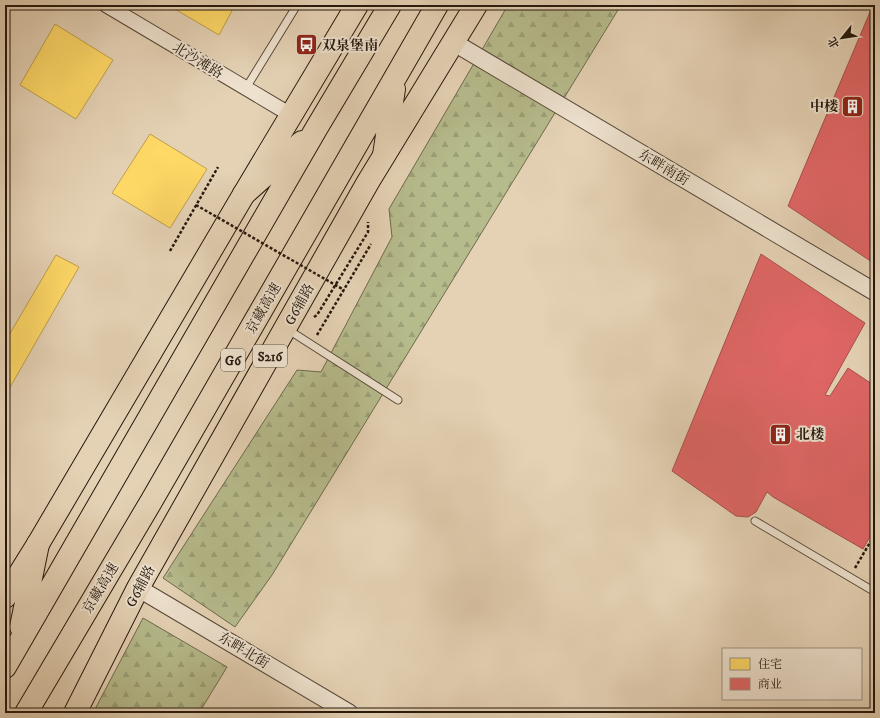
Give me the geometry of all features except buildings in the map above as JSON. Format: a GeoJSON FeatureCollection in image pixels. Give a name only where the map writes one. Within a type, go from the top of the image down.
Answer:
{"type":"FeatureCollection","features":[{"type":"Feature","properties":{"kind":"main road"},"geometry":{"type":"LineString","coordinates":[[5,597],[38,544],[357,5]]}},
{"type":"Feature","properties":{"kind":"main road"},"geometry":{"type":"LineString","coordinates":[[5,668],[316,129],[390,5]]}},
{"type":"Feature","properties":{"kind":"main road","name":"京藏高速"},"geometry":{"type":"LineString","coordinates":[[26,713],[152,500],[437,5]]}},
{"type":"Feature","properties":{"kind":"main road","name":"G6辅路"},"geometry":{"type":"LineString","coordinates":[[74,713],[138,588],[384,155],[476,5]]}},
{"type":"Feature","properties":{"kind":"main road"},"geometry":{"type":"LineString","coordinates":[[384,155],[396,76]]}},
{"type":"Feature","properties":{"kind":"main road"},"geometry":{"type":"LineString","coordinates":[[244,194],[316,129]]}},
{"type":"Feature","properties":{"kind":"main road"},"geometry":{"type":"LineString","coordinates":[[17,646],[38,544]]}},
{"type":"Feature","properties":{"kind":"street","name":"北沙滩路"},"geometry":{"type":"LineString","coordinates":[[106,5],[291,115]]}},
{"type":"Feature","properties":{"kind":"street","name":"东畔南街"},"geometry":{"type":"LineString","coordinates":[[453,42],[875,292]]}},
{"type":"Feature","properties":{"kind":"street","name":"东畔北街"},"geometry":{"type":"LineString","coordinates":[[138,588],[349,713]]}},
{"type":"Feature","properties":{"kind":"lane"},"geometry":{"type":"LineString","coordinates":[[246,88],[296,5]]}},
{"type":"Feature","properties":{"kind":"lane"},"geometry":{"type":"LineString","coordinates":[[286,328],[398,400]]}},
{"type":"Feature","properties":{"kind":"lane"},"geometry":{"type":"LineString","coordinates":[[755,521],[875,592]]}},
{"type":"Feature","properties":{"kind":"path"},"geometry":{"type":"LineString","coordinates":[[170,251],[218,167]]}},
{"type":"Feature","properties":{"kind":"path"},"geometry":{"type":"LineString","coordinates":[[196,205],[344,290]]}},
{"type":"Feature","properties":{"kind":"path"},"geometry":{"type":"LineString","coordinates":[[318,335],[371,244]]}},
{"type":"Feature","properties":{"kind":"path"},"geometry":{"type":"LineString","coordinates":[[855,568],[875,534]]}},
{"type":"Feature","properties":{"kind":"green space"},"geometry":{"type":"Polygon","coordinates":[[[508,5],[621,5],[272,575],[235,627],[163,578],[297,370],[321,372],[392,237],[389,209],[508,5]]]}},
{"type":"Feature","properties":{"kind":"green space"},"geometry":{"type":"Polygon","coordinates":[[[143,618],[227,667],[199,713],[93,713],[143,618]]]}},
{"type":"Feature","properties":{"kind":"place","name":"双泉堡南"},"geometry":{"type":"Point","coordinates":[306,45]}},
{"type":"Feature","properties":{"kind":"place","name":"中楼"},"geometry":{"type":"Point","coordinates":[853,106]}},
{"type":"Feature","properties":{"kind":"place","name":"北楼"},"geometry":{"type":"Point","coordinates":[781,434]}}]}
